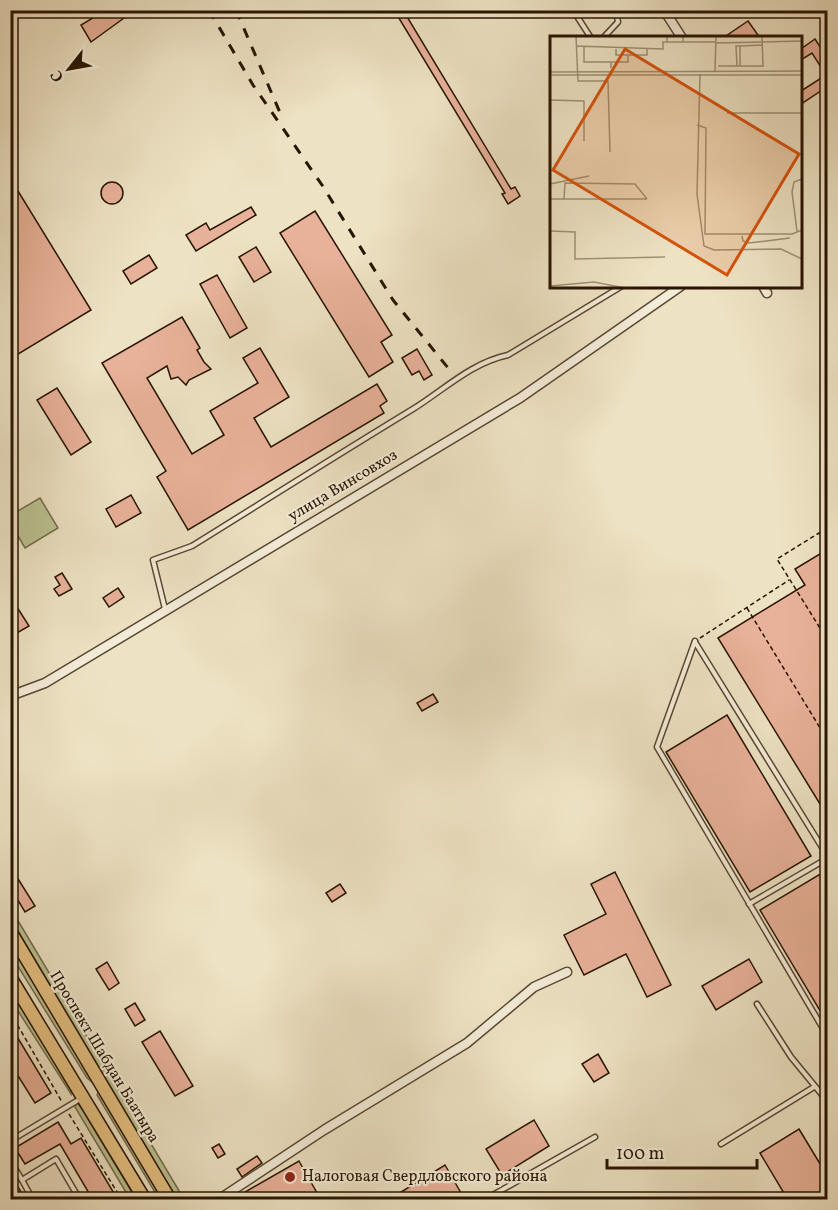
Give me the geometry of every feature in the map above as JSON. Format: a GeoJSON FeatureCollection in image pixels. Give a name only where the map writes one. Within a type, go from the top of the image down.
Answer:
{"type":"FeatureCollection","features":[{"type":"Feature","properties":{"kind":"main road","name":"Проспект Шабдан Баатыра"},"geometry":{"type":"LineString","coordinates":[[10,931],[170,1200]]}},
{"type":"Feature","properties":{"kind":"main road"},"geometry":{"type":"LineString","coordinates":[[10,977],[145,1200]]}},
{"type":"Feature","properties":{"kind":"street"},"geometry":{"type":"LineString","coordinates":[[664,10],[681,36]]}},
{"type":"Feature","properties":{"kind":"street","name":"улица Винсовхоз"},"geometry":{"type":"LineString","coordinates":[[10,696],[45,683],[520,398],[678,288]]}},
{"type":"Feature","properties":{"kind":"street"},"geometry":{"type":"LineString","coordinates":[[218,1200],[324,1130],[467,1043],[534,987],[567,972]]}},
{"type":"Feature","properties":{"kind":"lane"},"geometry":{"type":"LineString","coordinates":[[573,10],[590,36]]}},
{"type":"Feature","properties":{"kind":"lane"},"geometry":{"type":"LineString","coordinates":[[605,36],[618,22],[616,10]]}},
{"type":"Feature","properties":{"kind":"lane"},"geometry":{"type":"LineString","coordinates":[[165,609],[153,560],[192,546],[427,400],[467,371],[489,359],[508,355],[619,288]]}},
{"type":"Feature","properties":{"kind":"lane"},"geometry":{"type":"LineString","coordinates":[[695,641],[828,858],[749,904]]}},
{"type":"Feature","properties":{"kind":"lane"},"geometry":{"type":"LineString","coordinates":[[695,641],[657,747],[828,1037]]}},
{"type":"Feature","properties":{"kind":"lane"},"geometry":{"type":"LineString","coordinates":[[757,1004],[791,1058],[828,1102]]}},
{"type":"Feature","properties":{"kind":"lane"},"geometry":{"type":"LineString","coordinates":[[720,1144],[814,1087]]}},
{"type":"Feature","properties":{"kind":"lane"},"geometry":{"type":"LineString","coordinates":[[10,1140],[83,1097]]}},
{"type":"Feature","properties":{"kind":"lane"},"geometry":{"type":"LineString","coordinates":[[484,1200],[594,1137]]}},
{"type":"Feature","properties":{"kind":"lane"},"geometry":{"type":"LineString","coordinates":[[22,1179],[56,1159],[80,1200]]}},
{"type":"Feature","properties":{"kind":"lane"},"geometry":{"type":"LineString","coordinates":[[10,1160],[33,1200]]}},
{"type":"Feature","properties":{"kind":"path"},"geometry":{"type":"LineString","coordinates":[[828,547],[819,533],[777,559],[828,641]]}},
{"type":"Feature","properties":{"kind":"path"},"geometry":{"type":"LineString","coordinates":[[695,641],[790,580]]}},
{"type":"Feature","properties":{"kind":"path"},"geometry":{"type":"LineString","coordinates":[[747,608],[828,741]]}},
{"type":"Feature","properties":{"kind":"path"},"geometry":{"type":"LineString","coordinates":[[820,729],[828,725]]}},
{"type":"Feature","properties":{"kind":"green space"},"geometry":{"type":"Polygon","coordinates":[[[40,498],[58,528],[25,548],[11,524],[11,515],[40,498]]]}},
{"type":"Feature","properties":{"kind":"green space"},"geometry":{"type":"Polygon","coordinates":[[[11,909],[184,1199],[177,1199],[11,919],[11,909]]]}},
{"type":"Feature","properties":{"kind":"green space"},"geometry":{"type":"Polygon","coordinates":[[[11,944],[93,1080],[92,1082],[87,1078],[11,955],[11,944]]]}},
{"type":"Feature","properties":{"kind":"green space"},"geometry":{"type":"Polygon","coordinates":[[[11,990],[71,1088],[71,1094],[11,1000],[11,990]]]}},
{"type":"Feature","properties":{"kind":"green space"},"geometry":{"type":"Polygon","coordinates":[[[99,1091],[166,1199],[159,1199],[97,1095],[99,1091]]]}},
{"type":"Feature","properties":{"kind":"green space"},"geometry":{"type":"Polygon","coordinates":[[[77,1103],[136,1199],[130,1199],[75,1107],[77,1103]]]}},
{"type":"Feature","properties":{"kind":"building"},"geometry":{"type":"Polygon","coordinates":[[[112,10],[135,10],[91,42],[81,25],[101,13],[103,16],[112,10]]]}},
{"type":"Feature","properties":{"kind":"building"},"geometry":{"type":"Polygon","coordinates":[[[394,10],[403,10],[511,189],[515,187],[520,196],[508,204],[502,194],[505,193],[394,10]]]}},
{"type":"Feature","properties":{"kind":"building"},"geometry":{"type":"Polygon","coordinates":[[[748,21],[758,35],[756,36],[726,36],[748,21]]]}},
{"type":"Feature","properties":{"kind":"building"},"geometry":{"type":"Polygon","coordinates":[[[815,39],[828,59],[828,86],[802,103],[802,90],[826,75],[812,53],[802,59],[802,48],[815,39]]]}},
{"type":"Feature","properties":{"kind":"building"},"geometry":{"type":"Polygon","coordinates":[[[10,178],[91,310],[10,359],[10,178]]]}},
{"type":"Feature","properties":{"kind":"building"},"geometry":{"type":"Polygon","coordinates":[[[112,182],[120,185],[123,193],[120,201],[112,204],[104,201],[101,193],[104,185],[112,182]]]}},
{"type":"Feature","properties":{"kind":"building"},"geometry":{"type":"Polygon","coordinates":[[[251,207],[256,215],[196,251],[186,235],[206,223],[210,230],[251,207]]]}},
{"type":"Feature","properties":{"kind":"building"},"geometry":{"type":"Polygon","coordinates":[[[315,211],[392,335],[381,342],[393,362],[369,377],[280,233],[315,211]]]}},
{"type":"Feature","properties":{"kind":"building"},"geometry":{"type":"Polygon","coordinates":[[[256,247],[271,272],[254,282],[239,257],[256,247]]]}},
{"type":"Feature","properties":{"kind":"building"},"geometry":{"type":"Polygon","coordinates":[[[149,255],[157,268],[131,284],[123,271],[149,255]]]}},
{"type":"Feature","properties":{"kind":"building"},"geometry":{"type":"Polygon","coordinates":[[[217,275],[247,328],[230,338],[200,284],[217,275]]]}},
{"type":"Feature","properties":{"kind":"building"},"geometry":{"type":"Polygon","coordinates":[[[182,317],[200,348],[197,350],[211,369],[189,380],[186,385],[178,377],[171,379],[167,366],[147,378],[192,454],[224,435],[210,411],[258,383],[243,358],[260,348],[289,397],[254,418],[271,447],[377,384],[387,401],[380,406],[384,413],[188,530],[157,477],[166,471],[102,363],[182,317]]]}},
{"type":"Feature","properties":{"kind":"building"},"geometry":{"type":"Polygon","coordinates":[[[417,349],[432,375],[424,380],[419,371],[412,375],[402,358],[417,349]]]}},
{"type":"Feature","properties":{"kind":"building"},"geometry":{"type":"Polygon","coordinates":[[[57,388],[91,442],[71,455],[37,400],[57,388]]]}},
{"type":"Feature","properties":{"kind":"building"},"geometry":{"type":"Polygon","coordinates":[[[131,495],[141,513],[116,527],[106,509],[131,495]]]}},
{"type":"Feature","properties":{"kind":"building"},"geometry":{"type":"Polygon","coordinates":[[[828,549],[828,817],[718,638],[805,585],[795,569],[828,549]]]}},
{"type":"Feature","properties":{"kind":"building"},"geometry":{"type":"Polygon","coordinates":[[[62,573],[72,589],[59,596],[54,589],[60,585],[55,577],[62,573]]]}},
{"type":"Feature","properties":{"kind":"building"},"geometry":{"type":"Polygon","coordinates":[[[118,588],[124,597],[109,607],[103,598],[118,588]]]}},
{"type":"Feature","properties":{"kind":"building"},"geometry":{"type":"Polygon","coordinates":[[[10,596],[29,626],[10,637],[10,596]]]}},
{"type":"Feature","properties":{"kind":"building"},"geometry":{"type":"Polygon","coordinates":[[[433,694],[438,702],[422,711],[417,703],[433,694]]]}},
{"type":"Feature","properties":{"kind":"building"},"geometry":{"type":"Polygon","coordinates":[[[727,715],[811,856],[750,892],[666,752],[727,715]]]}},
{"type":"Feature","properties":{"kind":"building"},"geometry":{"type":"Polygon","coordinates":[[[10,866],[35,906],[25,912],[10,887],[10,866]]]}},
{"type":"Feature","properties":{"kind":"building"},"geometry":{"type":"Polygon","coordinates":[[[615,872],[671,985],[647,997],[626,954],[584,975],[564,935],[606,914],[591,884],[615,872]]]}},
{"type":"Feature","properties":{"kind":"building"},"geometry":{"type":"Polygon","coordinates":[[[822,873],[828,883],[828,1024],[760,910],[822,873]]]}},
{"type":"Feature","properties":{"kind":"building"},"geometry":{"type":"Polygon","coordinates":[[[340,884],[346,893],[332,902],[326,893],[340,884]]]}},
{"type":"Feature","properties":{"kind":"building"},"geometry":{"type":"Polygon","coordinates":[[[749,959],[762,982],[716,1010],[702,986],[749,959]]]}},
{"type":"Feature","properties":{"kind":"building"},"geometry":{"type":"Polygon","coordinates":[[[107,962],[119,983],[109,990],[96,969],[107,962]]]}},
{"type":"Feature","properties":{"kind":"building"},"geometry":{"type":"Polygon","coordinates":[[[135,1003],[145,1020],[135,1026],[125,1009],[135,1003]]]}},
{"type":"Feature","properties":{"kind":"building"},"geometry":{"type":"Polygon","coordinates":[[[10,1025],[51,1093],[35,1103],[10,1063],[10,1025]]]}},
{"type":"Feature","properties":{"kind":"building"},"geometry":{"type":"Polygon","coordinates":[[[160,1031],[193,1086],[175,1096],[142,1042],[160,1031]]]}},
{"type":"Feature","properties":{"kind":"building"},"geometry":{"type":"Polygon","coordinates":[[[598,1054],[609,1073],[594,1082],[582,1064],[598,1054]]]}},
{"type":"Feature","properties":{"kind":"building"},"geometry":{"type":"Polygon","coordinates":[[[534,1120],[549,1146],[502,1175],[486,1149],[534,1120]]]}},
{"type":"Feature","properties":{"kind":"building"},"geometry":{"type":"Polygon","coordinates":[[[58,1122],[71,1144],[81,1138],[118,1200],[93,1200],[60,1144],[25,1164],[15,1148],[58,1122]]]}},
{"type":"Feature","properties":{"kind":"building"},"geometry":{"type":"Polygon","coordinates":[[[799,1129],[828,1177],[828,1200],[788,1200],[760,1153],[799,1129]]]}},
{"type":"Feature","properties":{"kind":"building"},"geometry":{"type":"Polygon","coordinates":[[[219,1144],[225,1154],[218,1158],[212,1148],[219,1144]]]}},
{"type":"Feature","properties":{"kind":"building"},"geometry":{"type":"Polygon","coordinates":[[[257,1156],[262,1163],[242,1177],[237,1169],[257,1156]]]}},
{"type":"Feature","properties":{"kind":"building","name":"Налоговая Свердловского района"},"geometry":{"type":"Polygon","coordinates":[[[299,1161],[321,1200],[249,1200],[245,1192],[299,1161]]]}},
{"type":"Feature","properties":{"kind":"building"},"geometry":{"type":"Polygon","coordinates":[[[445,1165],[461,1193],[451,1200],[388,1200],[445,1165]]]}},
{"type":"Feature","properties":{"kind":"building"},"geometry":{"type":"Polygon","coordinates":[[[10,1174],[26,1200],[10,1200],[10,1174]]]}},
{"type":"Feature","properties":{"kind":"railway"},"geometry":{"type":"LineString","coordinates":[[209,10],[253,85],[322,185],[393,300],[453,374]]}},
{"type":"Feature","properties":{"kind":"railway"},"geometry":{"type":"LineString","coordinates":[[236,10],[281,115]]}},
{"type":"Feature","properties":{"kind":"place","name":"Налоговая Свердловского района"},"geometry":{"type":"Point","coordinates":[290,1177]}}]}
